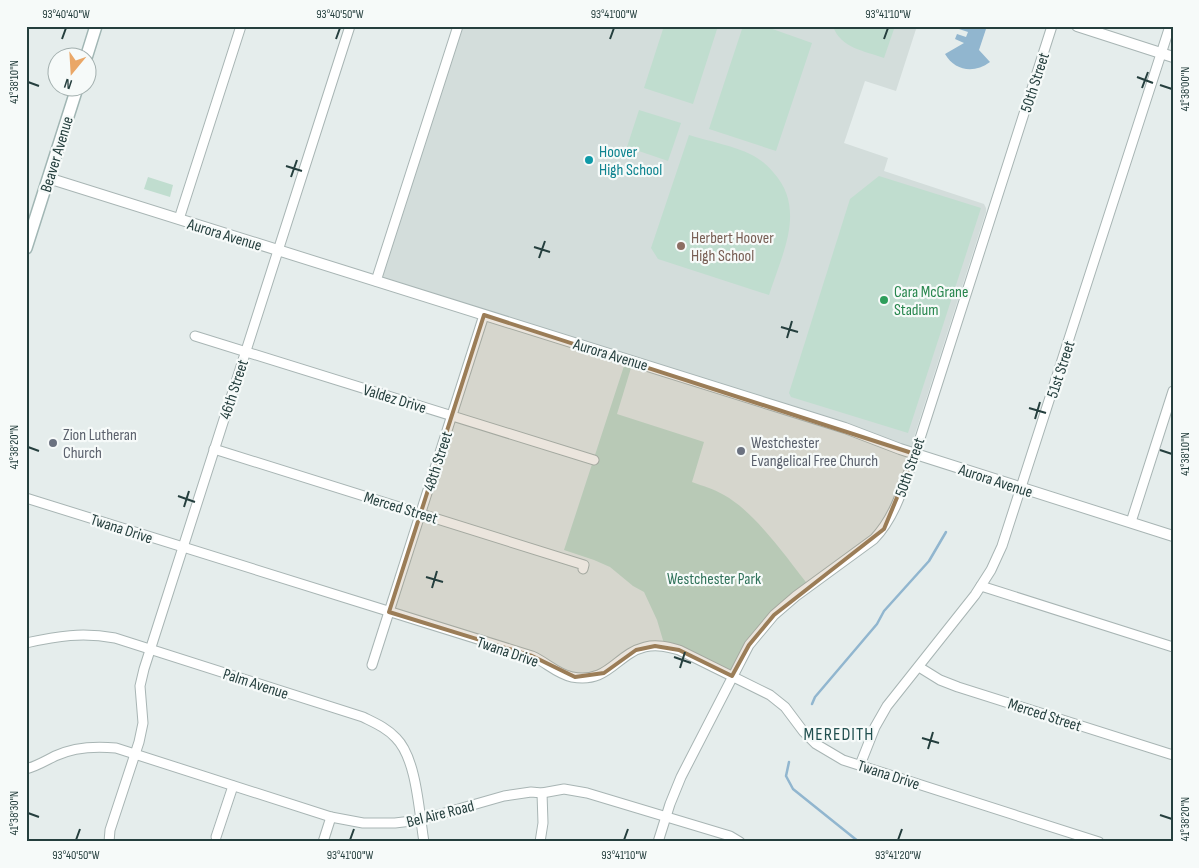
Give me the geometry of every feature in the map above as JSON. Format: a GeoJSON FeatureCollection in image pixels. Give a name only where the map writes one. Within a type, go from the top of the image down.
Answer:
{"type":"FeatureCollection","features":[{"type":"Feature","properties":{"kind":"main road"},"geometry":{"type":"LineString","coordinates":[[89,48],[96,26]]}},
{"type":"Feature","properties":{"kind":"main road","name":"Beaver Avenue"},"geometry":{"type":"LineString","coordinates":[[26,248],[74,98]]}},
{"type":"Feature","properties":{"kind":"street"},"geometry":{"type":"LineString","coordinates":[[179,219],[241,26]]}},
{"type":"Feature","properties":{"kind":"street","name":"46th Street"},"geometry":{"type":"LineString","coordinates":[[109,842],[110,830],[143,723],[140,686],[182,546],[350,26]]}},
{"type":"Feature","properties":{"kind":"street"},"geometry":{"type":"LineString","coordinates":[[376,281],[458,26]]}},
{"type":"Feature","properties":{"kind":"street","name":"50th Street"},"geometry":{"type":"LineString","coordinates":[[658,842],[681,777],[749,645],[774,616],[796,596],[874,539],[884,529],[892,516],[914,454],[1052,26]]}},
{"type":"Feature","properties":{"kind":"street"},"geometry":{"type":"LineString","coordinates":[[1077,26],[1173,57]]}},
{"type":"Feature","properties":{"kind":"street","name":"51st Street"},"geometry":{"type":"LineString","coordinates":[[860,765],[875,727],[887,706],[981,586],[1002,546],[1170,26]]}},
{"type":"Feature","properties":{"kind":"street","name":"Aurora Avenue"},"geometry":{"type":"LineString","coordinates":[[48,178],[832,424],[914,454],[1173,536]]}},
{"type":"Feature","properties":{"kind":"street","name":"48th Street"},"geometry":{"type":"LineString","coordinates":[[372,665],[484,315]]}},
{"type":"Feature","properties":{"kind":"street","name":"Valdez Drive"},"geometry":{"type":"LineString","coordinates":[[195,336],[594,460]]}},
{"type":"Feature","properties":{"kind":"street"},"geometry":{"type":"LineString","coordinates":[[1131,522],[1173,391]]}},
{"type":"Feature","properties":{"kind":"street","name":"Merced Street"},"geometry":{"type":"LineString","coordinates":[[214,449],[584,565],[583,569]]}},
{"type":"Feature","properties":{"kind":"street","name":"Twana Drive"},"geometry":{"type":"LineString","coordinates":[[26,498],[532,656],[556,671],[575,678],[585,678],[604,673],[636,650],[656,646],[679,650],[770,695],[785,708],[803,731],[824,750],[843,760],[1099,842]]}},
{"type":"Feature","properties":{"kind":"street"},"geometry":{"type":"LineString","coordinates":[[981,586],[1173,647]]}},
{"type":"Feature","properties":{"kind":"street","name":"Palm Avenue"},"geometry":{"type":"LineString","coordinates":[[26,643],[76,634],[95,634],[151,649],[363,717],[380,725],[397,738],[407,754],[412,770],[424,842]]}},
{"type":"Feature","properties":{"kind":"street","name":"Merced Street"},"geometry":{"type":"LineString","coordinates":[[919,667],[940,680],[1173,755]]}},
{"type":"Feature","properties":{"kind":"street","name":"Bel Aire Road"},"geometry":{"type":"LineString","coordinates":[[26,769],[36,767],[56,756],[80,748],[116,748],[331,817],[363,823],[395,823],[420,820],[504,796],[564,789],[588,793],[730,836],[740,842]]}},
{"type":"Feature","properties":{"kind":"street"},"geometry":{"type":"LineString","coordinates":[[216,837],[233,786]]}},
{"type":"Feature","properties":{"kind":"street"},"geometry":{"type":"LineString","coordinates":[[540,842],[544,824],[542,793]]}},
{"type":"Feature","properties":{"kind":"street"},"geometry":{"type":"LineString","coordinates":[[323,842],[331,817]]}},
{"type":"Feature","properties":{"kind":"highlighted area"},"geometry":{"type":"Polygon","coordinates":[[[484,315],[915,454],[884,529],[774,615],[749,645],[732,676],[679,650],[655,646],[636,650],[604,673],[575,677],[532,656],[389,612],[484,315]]]}},
{"type":"Feature","properties":{"kind":"shaded area","name":"Herbert Hoover High School"},"geometry":{"type":"Polygon","coordinates":[[[458,26],[917,26],[896,91],[865,81],[844,143],[888,158],[884,171],[984,204],[986,208],[914,437],[918,442],[915,454],[376,281],[458,26]]]}},
{"type":"Feature","properties":{"kind":"green space"},"geometry":{"type":"Polygon","coordinates":[[[664,26],[718,26],[693,104],[644,88],[664,26]]]}},
{"type":"Feature","properties":{"kind":"green space"},"geometry":{"type":"Polygon","coordinates":[[[743,26],[764,26],[812,43],[776,151],[709,129],[743,26]]]}},
{"type":"Feature","properties":{"kind":"green space"},"geometry":{"type":"Polygon","coordinates":[[[833,26],[895,26],[884,58],[861,51],[847,44],[836,33],[833,26]]]}},
{"type":"Feature","properties":{"kind":"green space"},"geometry":{"type":"Polygon","coordinates":[[[639,110],[681,123],[668,161],[627,147],[639,110]]]}},
{"type":"Feature","properties":{"kind":"green space"},"geometry":{"type":"Polygon","coordinates":[[[689,135],[738,149],[755,157],[771,169],[783,186],[789,201],[789,232],[769,295],[658,259],[651,248],[689,135]]]}},
{"type":"Feature","properties":{"kind":"green space","name":"Cara McGrane Stadium"},"geometry":{"type":"Polygon","coordinates":[[[879,176],[981,208],[908,433],[791,397],[789,393],[850,199],[879,176]]]}},
{"type":"Feature","properties":{"kind":"green space"},"geometry":{"type":"Polygon","coordinates":[[[148,177],[173,185],[170,197],[144,189],[148,177]]]}},
{"type":"Feature","properties":{"kind":"green space","name":"Westchester Park"},"geometry":{"type":"Polygon","coordinates":[[[624,366],[631,368],[617,414],[704,442],[692,482],[720,493],[747,512],[781,549],[809,586],[774,615],[732,676],[665,647],[657,620],[644,592],[633,586],[610,567],[564,550],[624,366]]]}},
{"type":"Feature","properties":{"kind":"water"},"geometry":{"type":"Polygon","coordinates":[[[960,26],[977,26],[986,29],[979,50],[990,62],[978,68],[965,69],[949,60],[945,54],[964,43],[955,39],[957,34],[966,37],[968,32],[959,29],[960,26]]]}},
{"type":"Feature","properties":{"kind":"waterway"},"geometry":{"type":"LineString","coordinates":[[812,704],[815,697],[877,624],[884,611],[929,561],[946,532]]}},
{"type":"Feature","properties":{"kind":"waterway"},"geometry":{"type":"LineString","coordinates":[[789,762],[786,776],[793,789],[859,842]]}},
{"type":"Feature","properties":{"kind":"place","name":"Hoover High School"},"geometry":{"type":"Point","coordinates":[589,160]}},
{"type":"Feature","properties":{"kind":"place","name":"Herbert Hoover High School"},"geometry":{"type":"Point","coordinates":[681,246]}},
{"type":"Feature","properties":{"kind":"place","name":"Cara McGrane Stadium"},"geometry":{"type":"Point","coordinates":[884,300]}},
{"type":"Feature","properties":{"kind":"place","name":"Zion Lutheran Church"},"geometry":{"type":"Point","coordinates":[53,443]}},
{"type":"Feature","properties":{"kind":"place","name":"Westchester Evangelical Free Church"},"geometry":{"type":"Point","coordinates":[741,451]}},
{"type":"Feature","properties":{"kind":"district","name":"MEREDITH"},"geometry":{"type":"Point","coordinates":[839,734]}}]}
